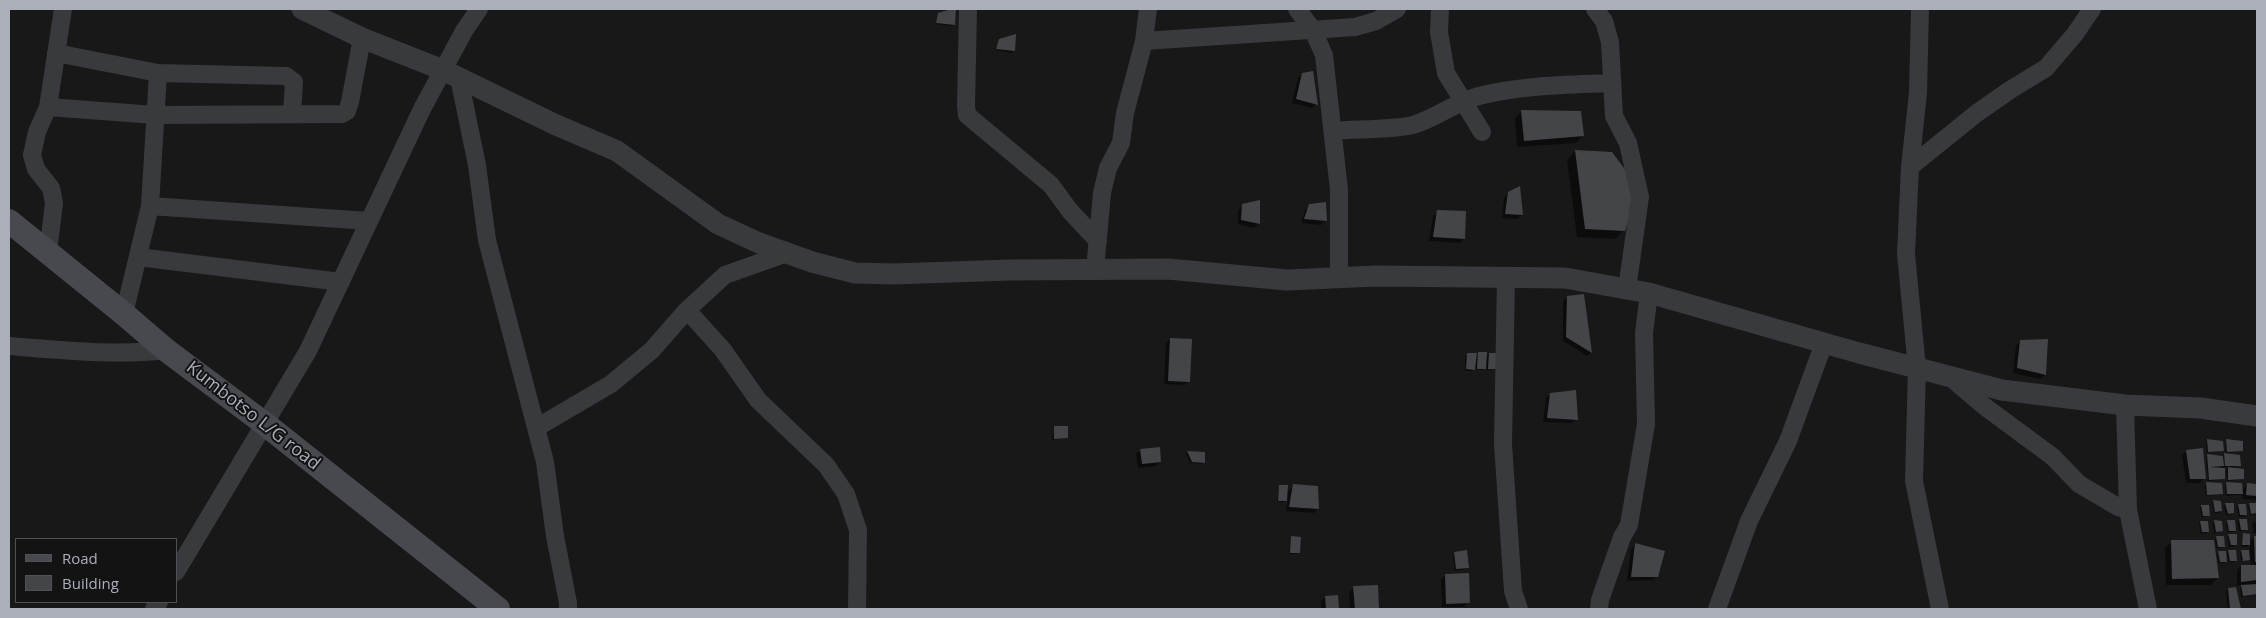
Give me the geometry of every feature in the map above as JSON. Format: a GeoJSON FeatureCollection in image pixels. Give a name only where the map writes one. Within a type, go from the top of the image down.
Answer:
{"type":"FeatureCollection","features":[{"type":"Feature","properties":{"kind":"main road","name":"Kumbotso L/G road"},"geometry":{"type":"LineString","coordinates":[[9,221],[166,350],[265,424],[498,609]]}},
{"type":"Feature","properties":{"kind":"street"},"geometry":{"type":"LineString","coordinates":[[48,252],[54,203],[51,188],[36,169],[32,155],[37,132],[48,107],[63,9]]}},
{"type":"Feature","properties":{"kind":"street"},"geometry":{"type":"LineString","coordinates":[[302,9],[362,38],[451,74],[554,124],[617,151],[718,224],[786,253],[855,273],[1168,269],[1287,280],[1376,276],[1565,278],[1649,293],[1824,343],[2002,390],[2125,405],[2200,408],[2257,416]]}},
{"type":"Feature","properties":{"kind":"street"},"geometry":{"type":"LineString","coordinates":[[178,569],[308,351],[422,109],[451,74],[464,31],[479,9]]}},
{"type":"Feature","properties":{"kind":"street"},"geometry":{"type":"LineString","coordinates":[[968,9],[966,106],[968,114],[1051,185],[1070,211],[1098,241]]}},
{"type":"Feature","properties":{"kind":"street"},"geometry":{"type":"LineString","coordinates":[[1095,270],[1102,193],[1108,168],[1121,142],[1124,113],[1144,41],[1148,9]]}},
{"type":"Feature","properties":{"kind":"street"},"geometry":{"type":"LineString","coordinates":[[1297,9],[1313,30],[1324,56],[1339,190],[1338,278]]}},
{"type":"Feature","properties":{"kind":"street"},"geometry":{"type":"LineString","coordinates":[[1144,41],[1355,27],[1376,20],[1397,9]]}},
{"type":"Feature","properties":{"kind":"street"},"geometry":{"type":"LineString","coordinates":[[1440,9],[1439,32],[1446,73],[1482,132]]}},
{"type":"Feature","properties":{"kind":"street"},"geometry":{"type":"LineString","coordinates":[[1595,9],[1604,21],[1610,42],[1614,116],[1628,143],[1640,198],[1627,289]]}},
{"type":"Feature","properties":{"kind":"street"},"geometry":{"type":"LineString","coordinates":[[1920,9],[1918,93],[1910,167],[1906,254],[1917,368],[1914,481],[1919,516],[1940,609]]}},
{"type":"Feature","properties":{"kind":"street"},"geometry":{"type":"LineString","coordinates":[[1910,167],[1977,113],[2046,68],[2075,34],[2092,9]]}},
{"type":"Feature","properties":{"kind":"street"},"geometry":{"type":"LineString","coordinates":[[48,107],[155,115],[342,114],[347,111],[350,102],[362,38]]}},
{"type":"Feature","properties":{"kind":"street"},"geometry":{"type":"LineString","coordinates":[[56,53],[158,73],[286,76],[294,82],[292,114]]}},
{"type":"Feature","properties":{"kind":"street"},"geometry":{"type":"LineString","coordinates":[[124,314],[150,206],[158,73]]}},
{"type":"Feature","properties":{"kind":"street"},"geometry":{"type":"LineString","coordinates":[[451,74],[477,165],[487,240],[544,462],[568,609]]}},
{"type":"Feature","properties":{"kind":"street"},"geometry":{"type":"LineString","coordinates":[[1333,131],[1412,125],[1435,116],[1462,101],[1481,95],[1536,86],[1612,83]]}},
{"type":"Feature","properties":{"kind":"street"},"geometry":{"type":"LineString","coordinates":[[150,206],[369,221]]}},
{"type":"Feature","properties":{"kind":"street"},"geometry":{"type":"LineString","coordinates":[[536,428],[611,384],[652,350],[687,310],[725,275],[786,253]]}},
{"type":"Feature","properties":{"kind":"street"},"geometry":{"type":"LineString","coordinates":[[138,257],[341,282]]}},
{"type":"Feature","properties":{"kind":"street"},"geometry":{"type":"LineString","coordinates":[[1506,278],[1506,381],[1503,444],[1513,591],[1519,609]]}},
{"type":"Feature","properties":{"kind":"street"},"geometry":{"type":"LineString","coordinates":[[1599,609],[1600,600],[1622,538],[1629,525],[1646,424],[1644,332],[1649,293]]}},
{"type":"Feature","properties":{"kind":"street"},"geometry":{"type":"LineString","coordinates":[[687,310],[723,350],[758,400],[826,465],[846,494],[858,530],[858,609]]}},
{"type":"Feature","properties":{"kind":"street"},"geometry":{"type":"LineString","coordinates":[[1716,609],[1750,521],[1788,441],[1824,343]]}},
{"type":"Feature","properties":{"kind":"street"},"geometry":{"type":"LineString","coordinates":[[9,346],[85,352],[139,353],[166,350]]}},
{"type":"Feature","properties":{"kind":"street"},"geometry":{"type":"LineString","coordinates":[[1950,377],[1984,406],[2053,457],[2079,484],[2118,507],[2128,510]]}},
{"type":"Feature","properties":{"kind":"street"},"geometry":{"type":"LineString","coordinates":[[2125,405],[2128,510],[2148,609]]}},
{"type":"Feature","properties":{"kind":"building"},"geometry":{"type":"Polygon","coordinates":[[[956,9],[955,25],[936,23],[938,13],[956,9]]]}},
{"type":"Feature","properties":{"kind":"building"},"geometry":{"type":"Polygon","coordinates":[[[1016,34],[1015,51],[996,49],[999,39],[1016,34]]]}},
{"type":"Feature","properties":{"kind":"building"},"geometry":{"type":"Polygon","coordinates":[[[1313,71],[1318,105],[1296,99],[1302,73],[1313,71]]]}},
{"type":"Feature","properties":{"kind":"building"},"geometry":{"type":"Polygon","coordinates":[[[1521,110],[1581,111],[1584,136],[1524,141],[1521,110]]]}},
{"type":"Feature","properties":{"kind":"building"},"geometry":{"type":"Polygon","coordinates":[[[1575,150],[1612,152],[1638,187],[1625,231],[1585,229],[1575,150]]]}},
{"type":"Feature","properties":{"kind":"building"},"geometry":{"type":"Polygon","coordinates":[[[1520,186],[1523,215],[1505,214],[1508,192],[1520,186]]]}},
{"type":"Feature","properties":{"kind":"building"},"geometry":{"type":"Polygon","coordinates":[[[1260,200],[1260,224],[1241,220],[1242,204],[1260,200]]]}},
{"type":"Feature","properties":{"kind":"building"},"geometry":{"type":"Polygon","coordinates":[[[1326,202],[1327,221],[1304,219],[1309,204],[1326,202]]]}},
{"type":"Feature","properties":{"kind":"building"},"geometry":{"type":"Polygon","coordinates":[[[1437,210],[1466,211],[1465,239],[1433,237],[1437,210]]]}},
{"type":"Feature","properties":{"kind":"building"},"geometry":{"type":"Polygon","coordinates":[[[1584,294],[1592,353],[1566,337],[1567,296],[1584,294]]]}},
{"type":"Feature","properties":{"kind":"building"},"geometry":{"type":"Polygon","coordinates":[[[1170,338],[1192,339],[1190,382],[1168,381],[1170,338]]]}},
{"type":"Feature","properties":{"kind":"building"},"geometry":{"type":"Polygon","coordinates":[[[2048,339],[2046,375],[2017,368],[2020,340],[2048,339]]]}},
{"type":"Feature","properties":{"kind":"building"},"geometry":{"type":"Polygon","coordinates":[[[1478,352],[1487,352],[1486,369],[1477,369],[1478,352]]]}},
{"type":"Feature","properties":{"kind":"building"},"geometry":{"type":"Polygon","coordinates":[[[1467,353],[1477,353],[1475,370],[1466,369],[1467,353]]]}},
{"type":"Feature","properties":{"kind":"building"},"geometry":{"type":"Polygon","coordinates":[[[1489,353],[1499,353],[1498,369],[1488,369],[1489,353]]]}},
{"type":"Feature","properties":{"kind":"building"},"geometry":{"type":"Polygon","coordinates":[[[1576,390],[1578,420],[1547,418],[1550,393],[1576,390]]]}},
{"type":"Feature","properties":{"kind":"building"},"geometry":{"type":"Polygon","coordinates":[[[1054,426],[1068,426],[1068,438],[1054,439],[1054,426]]]}},
{"type":"Feature","properties":{"kind":"building"},"geometry":{"type":"Polygon","coordinates":[[[2207,439],[2223,441],[2224,451],[2208,452],[2207,439]]]}},
{"type":"Feature","properties":{"kind":"building"},"geometry":{"type":"Polygon","coordinates":[[[2226,439],[2243,441],[2243,451],[2227,452],[2226,439]]]}},
{"type":"Feature","properties":{"kind":"building"},"geometry":{"type":"Polygon","coordinates":[[[1160,447],[1161,462],[1142,464],[1140,449],[1160,447]]]}},
{"type":"Feature","properties":{"kind":"building"},"geometry":{"type":"Polygon","coordinates":[[[2203,448],[2206,479],[2190,479],[2186,450],[2203,448]]]}},
{"type":"Feature","properties":{"kind":"building"},"geometry":{"type":"Polygon","coordinates":[[[1187,451],[1205,452],[1205,463],[1192,462],[1187,451]]]}},
{"type":"Feature","properties":{"kind":"building"},"geometry":{"type":"Polygon","coordinates":[[[2224,453],[2240,455],[2241,466],[2225,466],[2224,453]]]}},
{"type":"Feature","properties":{"kind":"building"},"geometry":{"type":"Polygon","coordinates":[[[2207,454],[2223,456],[2224,466],[2210,467],[2225,468],[2225,479],[2209,480],[2207,454]]]}},
{"type":"Feature","properties":{"kind":"building"},"geometry":{"type":"Polygon","coordinates":[[[2228,467],[2244,469],[2244,479],[2228,480],[2228,467]]]}},
{"type":"Feature","properties":{"kind":"building"},"geometry":{"type":"Polygon","coordinates":[[[2206,482],[2222,483],[2223,494],[2207,495],[2206,482]]]}},
{"type":"Feature","properties":{"kind":"building"},"geometry":{"type":"Polygon","coordinates":[[[2226,482],[2242,483],[2243,494],[2227,494],[2226,482]]]}},
{"type":"Feature","properties":{"kind":"building"},"geometry":{"type":"Polygon","coordinates":[[[2247,483],[2257,484],[2257,496],[2246,495],[2247,483]]]}},
{"type":"Feature","properties":{"kind":"building"},"geometry":{"type":"Polygon","coordinates":[[[1293,484],[1318,486],[1319,509],[1289,507],[1293,484]]]}},
{"type":"Feature","properties":{"kind":"building"},"geometry":{"type":"Polygon","coordinates":[[[1279,485],[1288,485],[1287,501],[1278,501],[1279,485]]]}},
{"type":"Feature","properties":{"kind":"building"},"geometry":{"type":"Polygon","coordinates":[[[2213,500],[2221,501],[2222,511],[2215,512],[2213,500]]]}},
{"type":"Feature","properties":{"kind":"building"},"geometry":{"type":"Polygon","coordinates":[[[2225,503],[2234,503],[2234,513],[2228,514],[2225,503]]]}},
{"type":"Feature","properties":{"kind":"building"},"geometry":{"type":"Polygon","coordinates":[[[2249,503],[2257,503],[2257,513],[2251,514],[2249,503]]]}},
{"type":"Feature","properties":{"kind":"building"},"geometry":{"type":"Polygon","coordinates":[[[2238,504],[2246,504],[2247,515],[2240,515],[2238,504]]]}},
{"type":"Feature","properties":{"kind":"building"},"geometry":{"type":"Polygon","coordinates":[[[2201,505],[2209,505],[2210,516],[2203,516],[2201,505]]]}},
{"type":"Feature","properties":{"kind":"building"},"geometry":{"type":"Polygon","coordinates":[[[2239,519],[2247,519],[2248,530],[2241,530],[2239,519]]]}},
{"type":"Feature","properties":{"kind":"building"},"geometry":{"type":"Polygon","coordinates":[[[2214,520],[2222,521],[2223,531],[2216,532],[2214,520]]]}},
{"type":"Feature","properties":{"kind":"building"},"geometry":{"type":"Polygon","coordinates":[[[2227,520],[2235,520],[2236,531],[2229,531],[2227,520]]]}},
{"type":"Feature","properties":{"kind":"building"},"geometry":{"type":"Polygon","coordinates":[[[2200,521],[2208,521],[2209,532],[2202,532],[2200,521]]]}},
{"type":"Feature","properties":{"kind":"building"},"geometry":{"type":"Polygon","coordinates":[[[2243,533],[2250,534],[2250,545],[2242,545],[2243,533]]]}},
{"type":"Feature","properties":{"kind":"building"},"geometry":{"type":"Polygon","coordinates":[[[2228,534],[2237,534],[2237,545],[2231,545],[2228,534]]]}},
{"type":"Feature","properties":{"kind":"building"},"geometry":{"type":"Polygon","coordinates":[[[1291,536],[1301,537],[1300,553],[1290,553],[1291,536]]]}},
{"type":"Feature","properties":{"kind":"building"},"geometry":{"type":"Polygon","coordinates":[[[2216,536],[2224,536],[2225,547],[2218,547],[2216,536]]]}},
{"type":"Feature","properties":{"kind":"building"},"geometry":{"type":"Polygon","coordinates":[[[2254,536],[2257,536],[2257,562],[2255,562],[2254,536]]]}},
{"type":"Feature","properties":{"kind":"building"},"geometry":{"type":"Polygon","coordinates":[[[2171,540],[2214,540],[2219,578],[2172,579],[2171,540]]]}},
{"type":"Feature","properties":{"kind":"building"},"geometry":{"type":"Polygon","coordinates":[[[1635,543],[1665,551],[1658,577],[1631,577],[1635,543]]]}},
{"type":"Feature","properties":{"kind":"building"},"geometry":{"type":"Polygon","coordinates":[[[1467,550],[1469,568],[1456,569],[1454,552],[1467,550]]]}},
{"type":"Feature","properties":{"kind":"building"},"geometry":{"type":"Polygon","coordinates":[[[2228,550],[2236,550],[2237,561],[2230,561],[2228,550]]]}},
{"type":"Feature","properties":{"kind":"building"},"geometry":{"type":"Polygon","coordinates":[[[2241,550],[2249,550],[2250,560],[2243,561],[2241,550]]]}},
{"type":"Feature","properties":{"kind":"building"},"geometry":{"type":"Polygon","coordinates":[[[2218,551],[2226,551],[2227,562],[2220,562],[2218,551]]]}},
{"type":"Feature","properties":{"kind":"building"},"geometry":{"type":"Polygon","coordinates":[[[2241,565],[2257,565],[2257,580],[2241,582],[2241,565]]]}},
{"type":"Feature","properties":{"kind":"building"},"geometry":{"type":"Polygon","coordinates":[[[1469,573],[1470,603],[1446,604],[1445,574],[1469,573]]]}},
{"type":"Feature","properties":{"kind":"building"},"geometry":{"type":"Polygon","coordinates":[[[2257,584],[2257,594],[2243,596],[2241,585],[2257,584]]]}},
{"type":"Feature","properties":{"kind":"building"},"geometry":{"type":"Polygon","coordinates":[[[1378,585],[1379,608],[1355,609],[1353,586],[1378,585]]]}},
{"type":"Feature","properties":{"kind":"building"},"geometry":{"type":"Polygon","coordinates":[[[2236,587],[2241,609],[2230,609],[2228,588],[2236,587]]]}},
{"type":"Feature","properties":{"kind":"building"},"geometry":{"type":"Polygon","coordinates":[[[1338,595],[1339,609],[1326,609],[1325,596],[1338,595]]]}}]}
